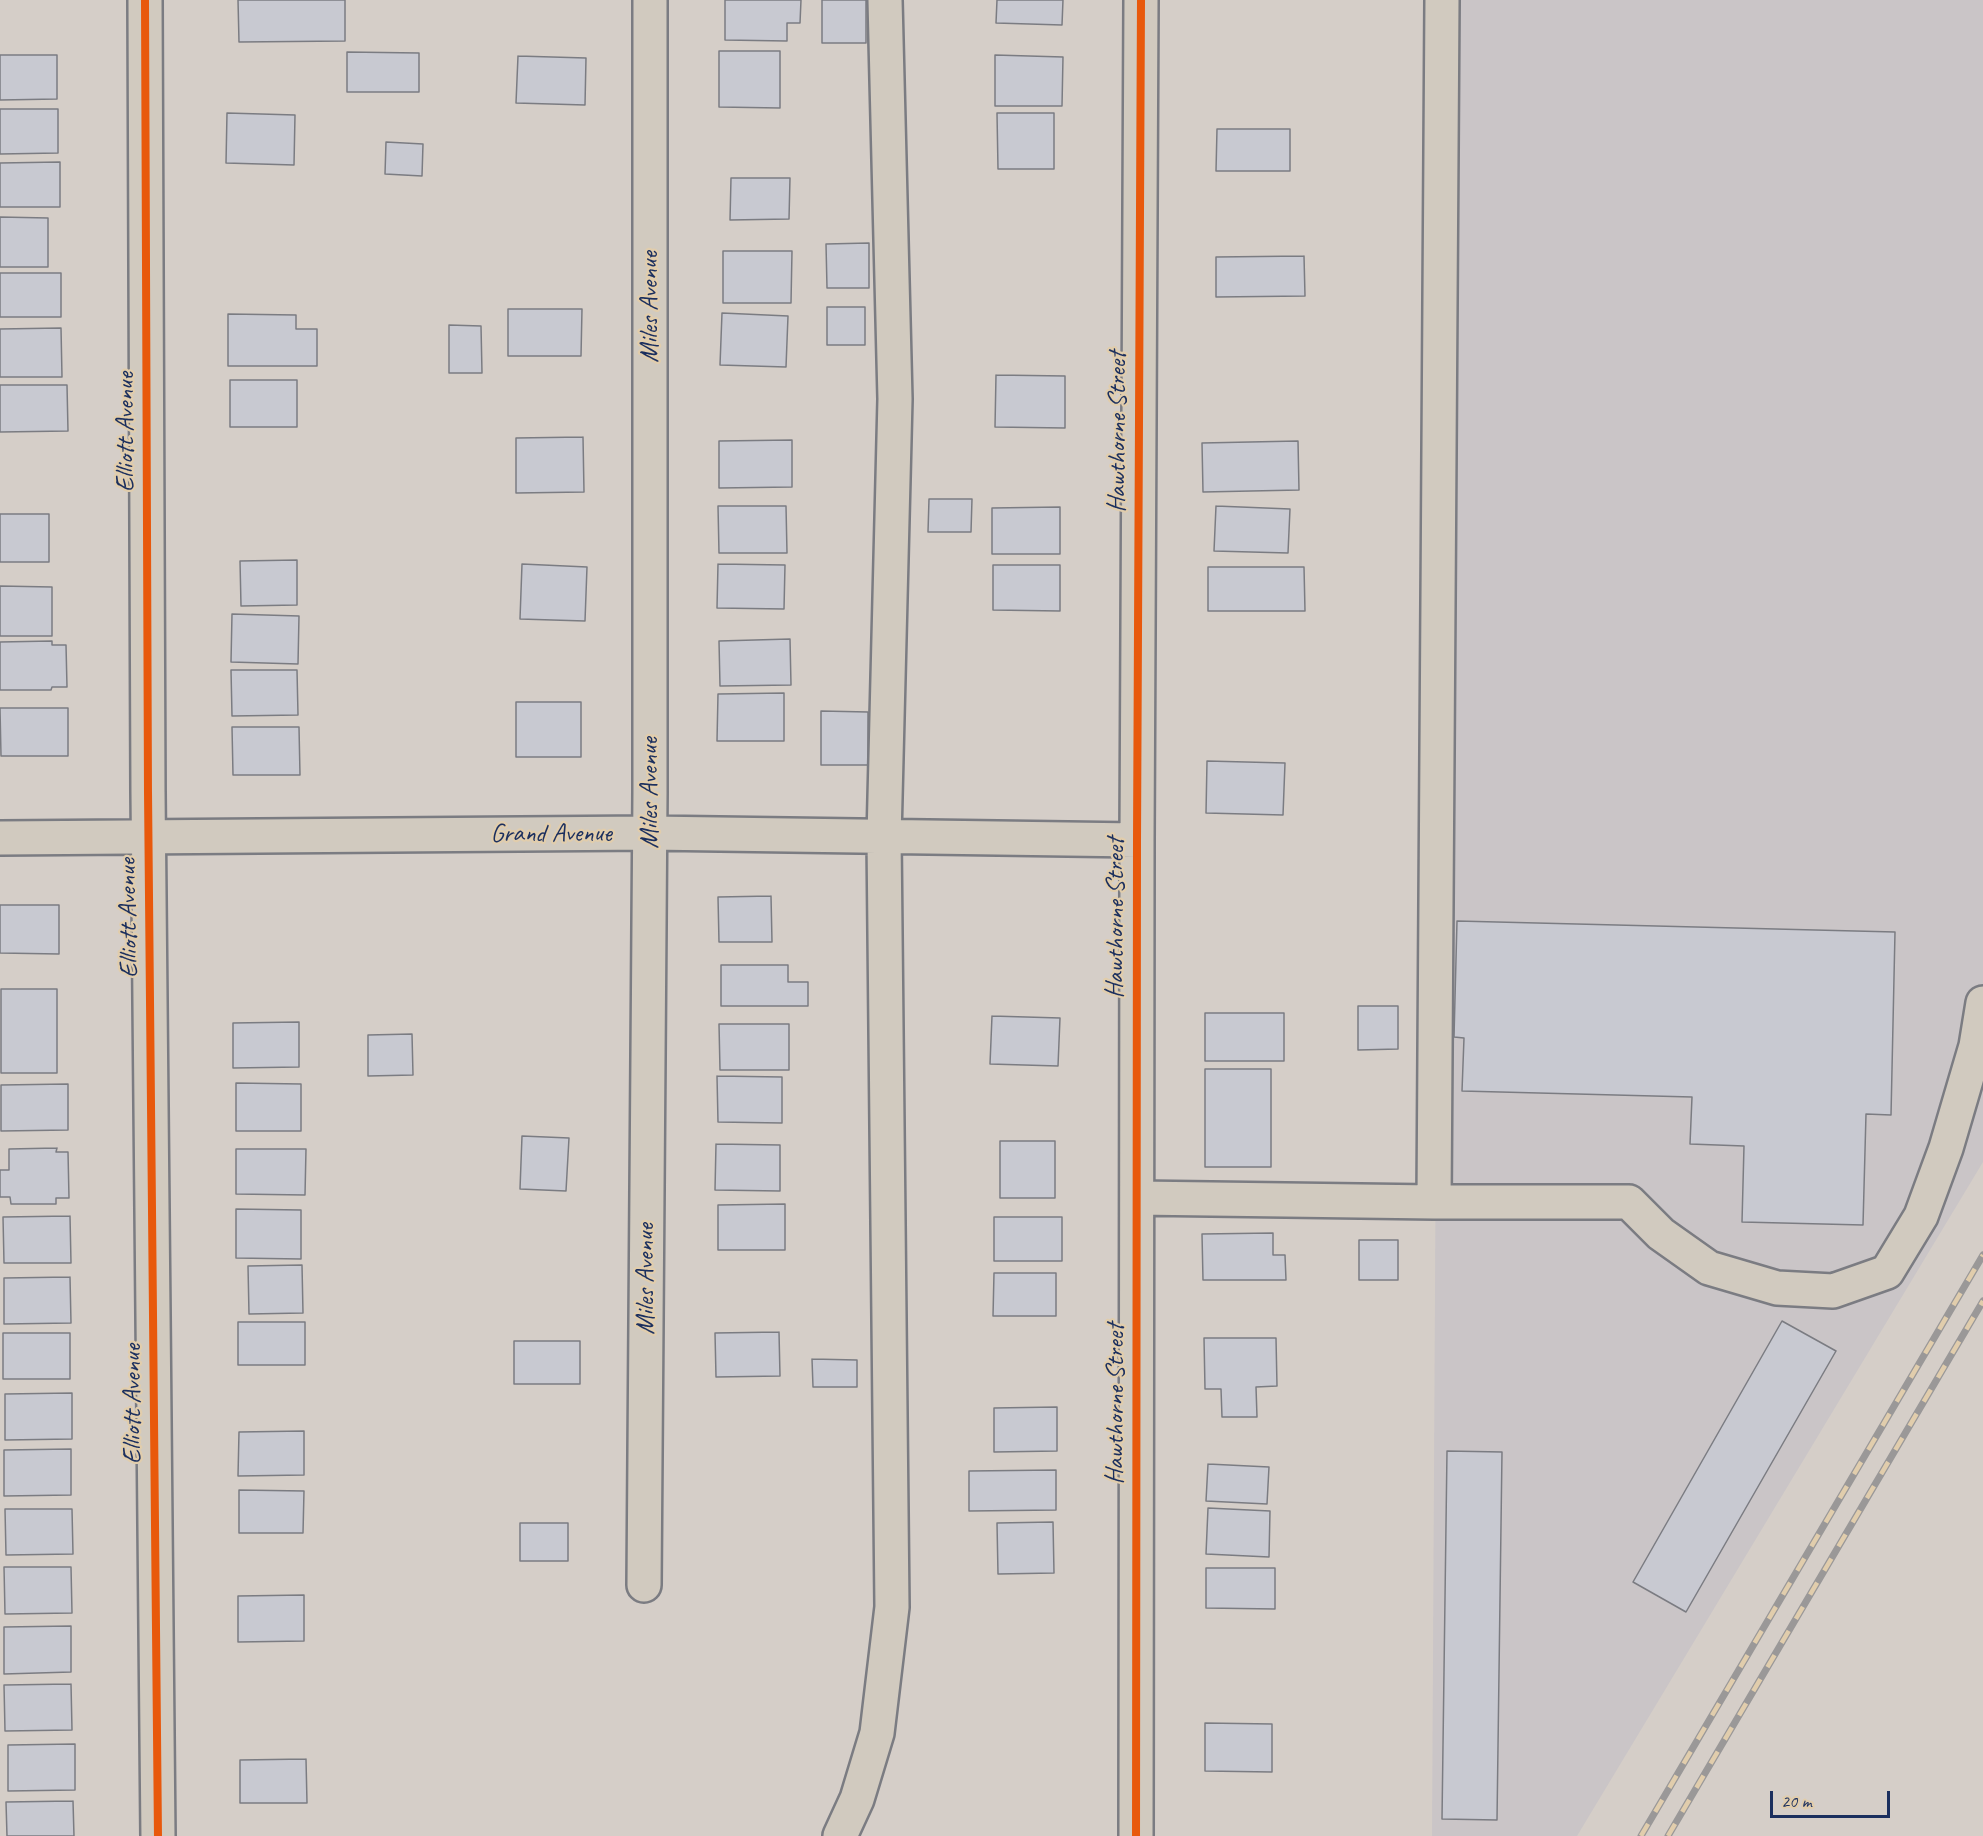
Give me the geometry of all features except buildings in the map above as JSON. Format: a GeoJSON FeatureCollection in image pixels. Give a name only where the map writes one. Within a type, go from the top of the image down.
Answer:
{"type":"FeatureCollection","features":[{"type":"Feature","properties":{"kind":"street","name":"Elliott Avenue"},"geometry":{"type":"LineString","coordinates":[[145,0],[149,836],[158,1836]]}},
{"type":"Feature","properties":{"kind":"street","name":"Miles Avenue"},"geometry":{"type":"LineString","coordinates":[[644,1585],[650,833],[650,0]]}},
{"type":"Feature","properties":{"kind":"street"},"geometry":{"type":"LineString","coordinates":[[840,1836],[857,1799],[877,1733],[892,1607],[884,837],[895,399],[885,0]]}},
{"type":"Feature","properties":{"kind":"street","name":"Hawthorne Street"},"geometry":{"type":"LineString","coordinates":[[1136,1836],[1141,0]]}},
{"type":"Feature","properties":{"kind":"street"},"geometry":{"type":"LineString","coordinates":[[1434,1202],[1442,0]]}},
{"type":"Feature","properties":{"kind":"street","name":"Grand Avenue"},"geometry":{"type":"LineString","coordinates":[[0,838],[650,833],[1137,840]]}},
{"type":"Feature","properties":{"kind":"street"},"geometry":{"type":"LineString","coordinates":[[1137,1198],[1629,1202],[1661,1234],[1709,1268],[1777,1288],[1833,1291],[1887,1272],[1921,1216],[1950,1137],[1976,1046],[1983,1003]]}},
{"type":"Feature","properties":{"kind":"shaded area"},"geometry":{"type":"Polygon","coordinates":[[[1442,0],[1983,0],[1983,1162],[1577,1836],[1432,1836],[1442,0]]]}},
{"type":"Feature","properties":{"kind":"railway"},"geometry":{"type":"LineString","coordinates":[[1641,1836],[1983,1255]]}},
{"type":"Feature","properties":{"kind":"railway"},"geometry":{"type":"LineString","coordinates":[[1668,1836],[1983,1301]]}},
{"type":"Feature","properties":{"kind":"cycle path"},"geometry":{"type":"LineString","coordinates":[[145,0],[148,792],[158,1836]]}},
{"type":"Feature","properties":{"kind":"cycle path"},"geometry":{"type":"LineString","coordinates":[[1136,1836],[1141,0]]}}]}
